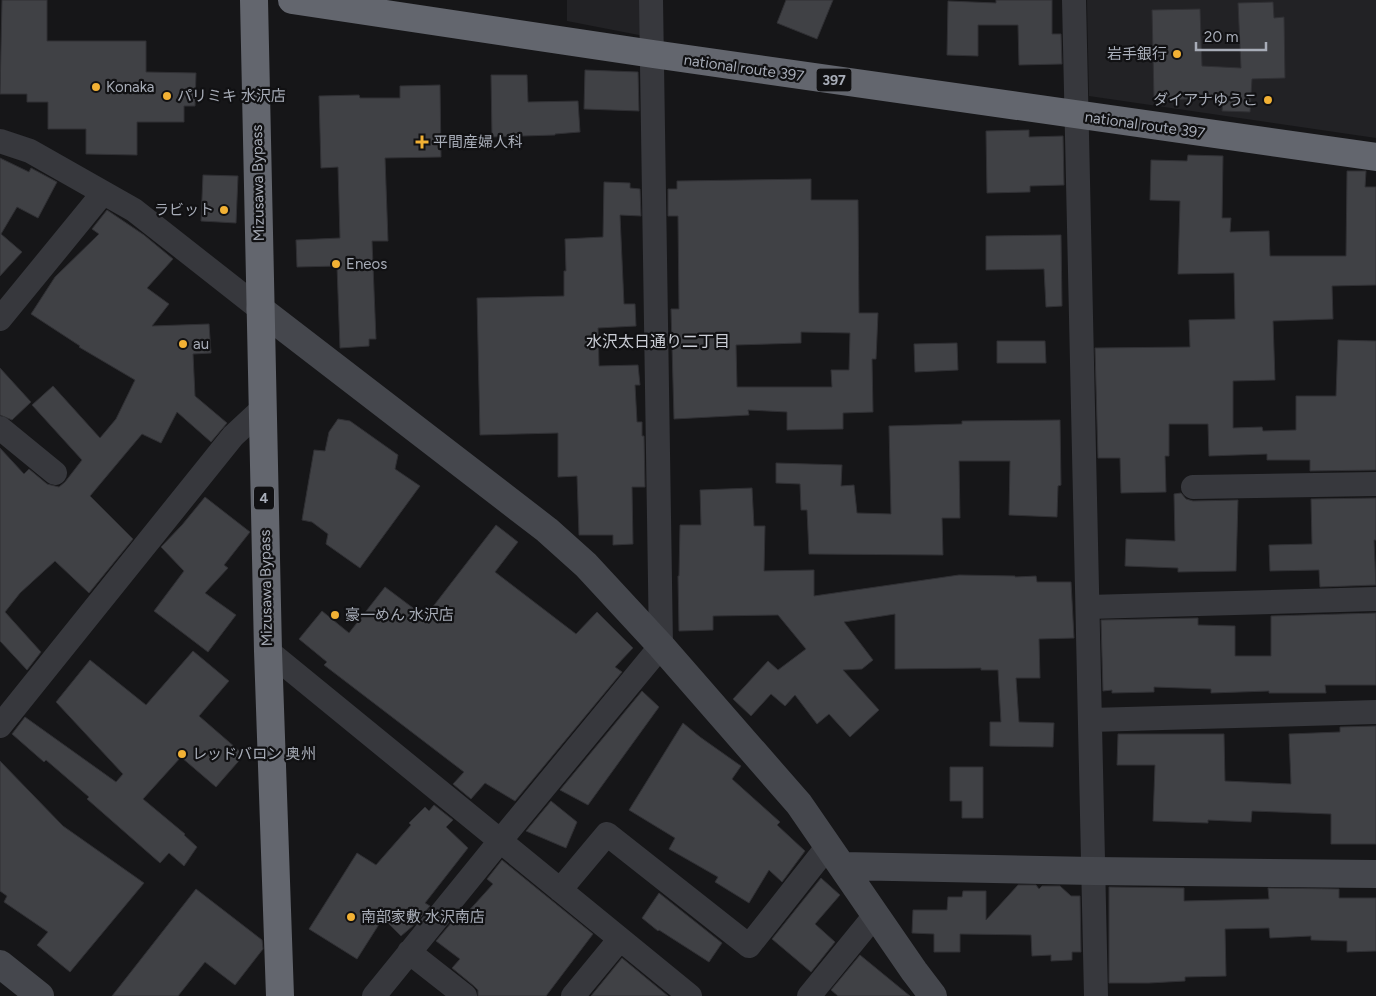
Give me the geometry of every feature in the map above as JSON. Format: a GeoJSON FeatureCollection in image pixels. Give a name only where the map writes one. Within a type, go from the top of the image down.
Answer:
{"type":"FeatureCollection","features":[{"type":"Feature","properties":{"kind":"highway","name":"Mizusawa Bypass"},"geometry":{"type":"LineString","coordinates":[[254,0],[268,651],[280,996]]}},
{"type":"Feature","properties":{"kind":"highway","name":"national route 397"},"geometry":{"type":"LineString","coordinates":[[292,0],[653,54],[1376,157]]}},
{"type":"Feature","properties":{"kind":"street"},"geometry":{"type":"LineString","coordinates":[[374,996],[500,840],[662,646],[651,0]]}},
{"type":"Feature","properties":{"kind":"street"},"geometry":{"type":"LineString","coordinates":[[1074,0],[1096,996]]}},
{"type":"Feature","properties":{"kind":"street"},"geometry":{"type":"LineString","coordinates":[[0,141],[30,151],[134,210],[547,530],[586,564],[662,646],[799,804],[933,996]]}},
{"type":"Feature","properties":{"kind":"street"},"geometry":{"type":"LineString","coordinates":[[0,319],[103,193]]}},
{"type":"Feature","properties":{"kind":"street"},"geometry":{"type":"LineString","coordinates":[[0,726],[233,436],[262,409]]}},
{"type":"Feature","properties":{"kind":"street"},"geometry":{"type":"LineString","coordinates":[[0,428],[55,472]]}},
{"type":"Feature","properties":{"kind":"street"},"geometry":{"type":"LineString","coordinates":[[1193,487],[1376,484]]}},
{"type":"Feature","properties":{"kind":"street"},"geometry":{"type":"LineString","coordinates":[[1088,607],[1376,599]]}},
{"type":"Feature","properties":{"kind":"street"},"geometry":{"type":"LineString","coordinates":[[268,651],[690,996]]}},
{"type":"Feature","properties":{"kind":"street"},"geometry":{"type":"LineString","coordinates":[[1090,720],[1376,712]]}},
{"type":"Feature","properties":{"kind":"street"},"geometry":{"type":"LineString","coordinates":[[560,890],[607,834],[748,946],[835,856],[1093,871],[1376,874]]}},
{"type":"Feature","properties":{"kind":"street"},"geometry":{"type":"LineString","coordinates":[[809,996],[876,914]]}},
{"type":"Feature","properties":{"kind":"street"},"geometry":{"type":"LineString","coordinates":[[573,996],[620,939]]}},
{"type":"Feature","properties":{"kind":"street"},"geometry":{"type":"LineString","coordinates":[[409,952],[465,996]]}},
{"type":"Feature","properties":{"kind":"street"},"geometry":{"type":"LineString","coordinates":[[0,964],[40,996]]}},
{"type":"Feature","properties":{"kind":"shaded area"},"geometry":{"type":"Polygon","coordinates":[[[567,0],[643,0],[644,36],[567,21],[567,0]]]}},
{"type":"Feature","properties":{"kind":"shaded area"},"geometry":{"type":"Polygon","coordinates":[[[1087,0],[1376,0],[1376,138],[1089,96],[1087,0]]]}},
{"type":"Feature","properties":{"kind":"building"},"geometry":{"type":"Polygon","coordinates":[[[2,0],[47,0],[47,41],[146,41],[146,72],[196,73],[195,106],[184,106],[184,122],[137,122],[137,155],[86,154],[86,129],[48,129],[48,102],[27,102],[27,94],[0,94],[2,0]]]}},
{"type":"Feature","properties":{"kind":"building"},"geometry":{"type":"Polygon","coordinates":[[[786,0],[833,0],[817,39],[777,23],[786,0]]]}},
{"type":"Feature","properties":{"kind":"building"},"geometry":{"type":"Polygon","coordinates":[[[996,0],[1052,0],[1052,34],[1061,34],[1062,64],[1019,65],[1018,25],[978,25],[978,56],[947,55],[948,1],[996,3],[996,0]]]}},
{"type":"Feature","properties":{"kind":"building"},"geometry":{"type":"Polygon","coordinates":[[[1273,2],[1274,18],[1284,17],[1285,78],[1252,79],[1250,112],[1222,111],[1223,98],[1154,100],[1152,10],[1200,9],[1202,66],[1241,68],[1238,3],[1273,2]]]}},
{"type":"Feature","properties":{"kind":"building"},"geometry":{"type":"Polygon","coordinates":[[[585,70],[638,72],[639,111],[584,109],[585,70]]]}},
{"type":"Feature","properties":{"kind":"building"},"geometry":{"type":"Polygon","coordinates":[[[491,75],[527,75],[528,102],[578,101],[580,132],[555,135],[492,137],[491,75]]]}},
{"type":"Feature","properties":{"kind":"building"},"geometry":{"type":"Polygon","coordinates":[[[440,85],[441,157],[385,158],[388,241],[372,241],[376,339],[369,339],[369,346],[340,348],[337,266],[297,267],[296,240],[340,238],[338,167],[321,168],[319,96],[359,95],[360,98],[400,98],[400,86],[440,85]]]}},
{"type":"Feature","properties":{"kind":"building"},"geometry":{"type":"Polygon","coordinates":[[[1029,130],[1029,137],[1063,136],[1064,185],[1030,186],[1030,192],[987,193],[986,131],[1029,130]]]}},
{"type":"Feature","properties":{"kind":"building"},"geometry":{"type":"Polygon","coordinates":[[[1188,155],[1223,156],[1222,218],[1231,218],[1230,232],[1269,231],[1270,256],[1346,256],[1347,171],[1366,171],[1365,187],[1376,187],[1376,285],[1332,286],[1333,319],[1273,321],[1275,380],[1233,381],[1233,428],[1262,427],[1263,431],[1296,430],[1296,396],[1336,396],[1338,340],[1376,341],[1376,470],[1310,471],[1310,460],[1267,460],[1267,454],[1209,456],[1208,424],[1169,424],[1169,456],[1165,456],[1166,492],[1121,493],[1120,458],[1098,458],[1095,348],[1190,347],[1189,320],[1235,319],[1234,273],[1178,274],[1180,201],[1150,200],[1151,160],[1187,161],[1188,155]]]}},
{"type":"Feature","properties":{"kind":"building"},"geometry":{"type":"Polygon","coordinates":[[[0,158],[29,172],[31,168],[57,182],[38,218],[17,207],[1,234],[22,252],[0,276],[0,158]]]}},
{"type":"Feature","properties":{"kind":"building"},"geometry":{"type":"Polygon","coordinates":[[[203,175],[238,176],[236,223],[201,221],[203,175]]]}},
{"type":"Feature","properties":{"kind":"building"},"geometry":{"type":"Polygon","coordinates":[[[811,179],[811,200],[858,200],[859,313],[878,313],[876,359],[872,359],[873,412],[843,413],[843,429],[787,430],[787,412],[748,410],[749,415],[674,419],[671,309],[679,309],[678,216],[668,216],[668,189],[677,189],[677,181],[811,179]],[[801,332],[801,343],[736,345],[737,387],[832,387],[831,370],[849,370],[850,333],[801,332]]]}},
{"type":"Feature","properties":{"kind":"building"},"geometry":{"type":"Polygon","coordinates":[[[604,182],[630,183],[630,188],[640,189],[641,216],[620,215],[624,304],[635,304],[636,326],[598,328],[599,366],[638,365],[640,385],[635,385],[637,422],[642,422],[642,436],[644,436],[645,487],[632,487],[633,544],[613,545],[613,535],[579,535],[577,476],[558,477],[558,433],[480,435],[477,298],[564,296],[564,271],[566,271],[565,239],[603,237],[604,182]]]}},
{"type":"Feature","properties":{"kind":"building"},"geometry":{"type":"Polygon","coordinates":[[[107,210],[144,235],[173,259],[147,288],[169,304],[152,326],[209,324],[211,353],[193,354],[195,396],[227,423],[211,442],[177,412],[161,443],[142,434],[90,496],[133,539],[89,593],[55,561],[20,593],[5,612],[41,652],[27,670],[0,641],[0,448],[24,474],[29,469],[47,484],[59,487],[82,460],[32,405],[53,386],[100,438],[116,419],[135,380],[79,347],[31,314],[55,277],[99,234],[92,229],[107,210]]]}},
{"type":"Feature","properties":{"kind":"building"},"geometry":{"type":"Polygon","coordinates":[[[1061,235],[1062,306],[1046,307],[1044,269],[986,270],[986,236],[1061,235]]]}},
{"type":"Feature","properties":{"kind":"building"},"geometry":{"type":"Polygon","coordinates":[[[997,341],[1045,341],[1046,363],[997,363],[997,341]]]}},
{"type":"Feature","properties":{"kind":"building"},"geometry":{"type":"Polygon","coordinates":[[[957,343],[958,370],[915,372],[914,344],[957,343]]]}},
{"type":"Feature","properties":{"kind":"building"},"geometry":{"type":"Polygon","coordinates":[[[0,368],[31,402],[12,420],[0,415],[0,368]]]}},
{"type":"Feature","properties":{"kind":"building"},"geometry":{"type":"Polygon","coordinates":[[[338,419],[350,421],[398,455],[395,469],[420,486],[360,568],[326,544],[328,534],[312,522],[302,520],[314,450],[325,451],[329,432],[338,419]]]}},
{"type":"Feature","properties":{"kind":"building"},"geometry":{"type":"Polygon","coordinates":[[[1060,420],[1061,485],[1058,486],[1057,517],[1009,515],[1010,461],[959,461],[960,518],[942,518],[943,555],[809,554],[807,510],[801,510],[800,484],[776,483],[776,463],[842,465],[841,486],[854,485],[857,513],[891,514],[889,426],[962,424],[962,421],[1060,420]]]}},
{"type":"Feature","properties":{"kind":"building"},"geometry":{"type":"Polygon","coordinates":[[[752,488],[754,526],[765,526],[764,571],[814,570],[814,596],[959,575],[1036,576],[1037,582],[1071,582],[1074,638],[1039,639],[1040,678],[1016,678],[1019,722],[1054,723],[1053,747],[990,746],[990,722],[1001,722],[998,670],[981,670],[981,668],[895,669],[895,614],[844,622],[873,660],[862,669],[843,670],[879,710],[850,737],[829,714],[817,724],[795,695],[785,706],[771,694],[751,716],[733,699],[768,661],[778,670],[806,649],[778,615],[713,616],[713,630],[679,631],[678,576],[680,525],[701,525],[700,490],[752,488]]]}},
{"type":"Feature","properties":{"kind":"building"},"geometry":{"type":"Polygon","coordinates":[[[1181,493],[1186,499],[1193,501],[1238,500],[1236,571],[1178,572],[1178,568],[1125,566],[1126,539],[1175,541],[1174,494],[1181,493]]]}},
{"type":"Feature","properties":{"kind":"building"},"geometry":{"type":"Polygon","coordinates":[[[205,497],[250,532],[224,565],[228,568],[205,593],[236,615],[208,652],[154,611],[184,571],[161,547],[205,497]]]}},
{"type":"Feature","properties":{"kind":"building"},"geometry":{"type":"Polygon","coordinates":[[[1376,498],[1376,540],[1374,540],[1376,585],[1320,587],[1319,570],[1270,571],[1269,545],[1312,544],[1311,499],[1376,498]]]}},
{"type":"Feature","properties":{"kind":"building"},"geometry":{"type":"Polygon","coordinates":[[[496,525],[518,542],[495,572],[576,634],[597,612],[633,648],[615,667],[622,672],[515,801],[485,783],[471,799],[453,784],[464,772],[324,665],[327,662],[299,639],[322,611],[349,633],[385,587],[425,617],[496,525]]]}},
{"type":"Feature","properties":{"kind":"building"},"geometry":{"type":"Polygon","coordinates":[[[1376,613],[1376,685],[1325,685],[1326,693],[1269,693],[1269,691],[1211,693],[1211,689],[1154,687],[1154,692],[1112,693],[1112,690],[1103,691],[1101,620],[1198,618],[1198,625],[1235,626],[1235,656],[1271,656],[1271,616],[1376,613]]]}},
{"type":"Feature","properties":{"kind":"building"},"geometry":{"type":"Polygon","coordinates":[[[193,651],[229,681],[199,716],[244,755],[216,787],[181,757],[143,799],[185,834],[197,847],[184,866],[169,853],[160,863],[87,799],[89,797],[12,734],[25,717],[116,782],[123,774],[56,702],[90,660],[146,705],[193,651]]]}},
{"type":"Feature","properties":{"kind":"building"},"geometry":{"type":"Polygon","coordinates":[[[642,691],[659,707],[588,805],[560,790],[642,691]]]}},
{"type":"Feature","properties":{"kind":"building"},"geometry":{"type":"Polygon","coordinates":[[[683,723],[741,766],[732,779],[780,822],[777,825],[805,851],[782,882],[769,870],[749,903],[715,882],[718,877],[669,849],[675,838],[629,810],[683,723]]]}},
{"type":"Feature","properties":{"kind":"building"},"geometry":{"type":"Polygon","coordinates":[[[1376,726],[1376,844],[1331,844],[1331,814],[1252,811],[1251,822],[1208,820],[1208,823],[1153,821],[1155,765],[1117,765],[1118,734],[1224,734],[1225,781],[1291,784],[1289,734],[1340,732],[1340,727],[1376,726]]]}},
{"type":"Feature","properties":{"kind":"building"},"geometry":{"type":"Polygon","coordinates":[[[0,761],[63,826],[144,883],[70,972],[37,945],[48,932],[4,902],[7,896],[0,891],[0,761]]]}},
{"type":"Feature","properties":{"kind":"building"},"geometry":{"type":"Polygon","coordinates":[[[950,767],[983,767],[983,818],[962,818],[962,801],[950,801],[950,767]]]}},
{"type":"Feature","properties":{"kind":"building"},"geometry":{"type":"Polygon","coordinates":[[[551,801],[577,822],[566,848],[526,831],[551,801]]]}},
{"type":"Feature","properties":{"kind":"building"},"geometry":{"type":"Polygon","coordinates":[[[434,805],[453,820],[446,827],[468,848],[425,903],[430,906],[414,925],[401,936],[383,918],[357,959],[309,929],[357,853],[376,865],[411,825],[409,823],[425,807],[429,811],[434,805]]]}},
{"type":"Feature","properties":{"kind":"building"},"geometry":{"type":"Polygon","coordinates":[[[502,860],[593,934],[546,996],[478,996],[478,990],[452,968],[460,959],[436,941],[452,922],[456,925],[493,884],[487,879],[502,860]]]}},
{"type":"Feature","properties":{"kind":"building"},"geometry":{"type":"Polygon","coordinates":[[[821,878],[840,895],[815,924],[835,942],[811,972],[772,939],[821,878]]]}},
{"type":"Feature","properties":{"kind":"building"},"geometry":{"type":"Polygon","coordinates":[[[1018,885],[1036,885],[1039,889],[1042,886],[1060,886],[1071,896],[1080,896],[1081,952],[1072,952],[1072,960],[1051,961],[1051,955],[1032,956],[1031,935],[960,934],[960,952],[934,952],[934,934],[912,933],[913,910],[947,910],[948,897],[962,897],[963,891],[986,891],[986,920],[1018,885]]]}},
{"type":"Feature","properties":{"kind":"building"},"geometry":{"type":"Polygon","coordinates":[[[1109,887],[1184,888],[1184,901],[1269,899],[1268,888],[1339,889],[1339,898],[1376,898],[1376,951],[1347,952],[1347,941],[1311,940],[1311,936],[1270,938],[1269,928],[1225,929],[1226,976],[1185,977],[1185,981],[1109,983],[1109,887]]]}},
{"type":"Feature","properties":{"kind":"building"},"geometry":{"type":"Polygon","coordinates":[[[196,889],[262,940],[263,949],[235,985],[205,962],[178,996],[112,996],[196,889]]]}},
{"type":"Feature","properties":{"kind":"building"},"geometry":{"type":"Polygon","coordinates":[[[659,893],[722,943],[709,962],[658,931],[642,918],[659,893]]]}},
{"type":"Feature","properties":{"kind":"building"},"geometry":{"type":"Polygon","coordinates":[[[860,955],[910,996],[838,996],[831,990],[860,955]]]}},
{"type":"Feature","properties":{"kind":"building"},"geometry":{"type":"Polygon","coordinates":[[[622,958],[668,996],[591,996],[622,958]]]}},
{"type":"Feature","properties":{"kind":"place","name":"岩手銀行"},"geometry":{"type":"Point","coordinates":[1177,54]}},
{"type":"Feature","properties":{"kind":"place","name":"Konaka"},"geometry":{"type":"Point","coordinates":[96,87]}},
{"type":"Feature","properties":{"kind":"place","name":"パリミキ 水沢店"},"geometry":{"type":"Point","coordinates":[167,96]}},
{"type":"Feature","properties":{"kind":"place","name":"ダイアナゆうこ"},"geometry":{"type":"Point","coordinates":[1268,100]}},
{"type":"Feature","properties":{"kind":"place","name":"平間産婦人科"},"geometry":{"type":"Point","coordinates":[422,142]}},
{"type":"Feature","properties":{"kind":"place","name":"ラビット"},"geometry":{"type":"Point","coordinates":[224,210]}},
{"type":"Feature","properties":{"kind":"place","name":"Eneos"},"geometry":{"type":"Point","coordinates":[336,264]}},
{"type":"Feature","properties":{"kind":"place","name":"au"},"geometry":{"type":"Point","coordinates":[183,344]}},
{"type":"Feature","properties":{"kind":"place","name":"豪一めん 水沢店"},"geometry":{"type":"Point","coordinates":[335,615]}},
{"type":"Feature","properties":{"kind":"place","name":"レッドバロン 奥州"},"geometry":{"type":"Point","coordinates":[182,754]}},
{"type":"Feature","properties":{"kind":"place","name":"南部家敷 水沢南店"},"geometry":{"type":"Point","coordinates":[351,917]}},
{"type":"Feature","properties":{"kind":"district","name":"水沢太日通り二丁目"},"geometry":{"type":"Point","coordinates":[658,341]}}]}
